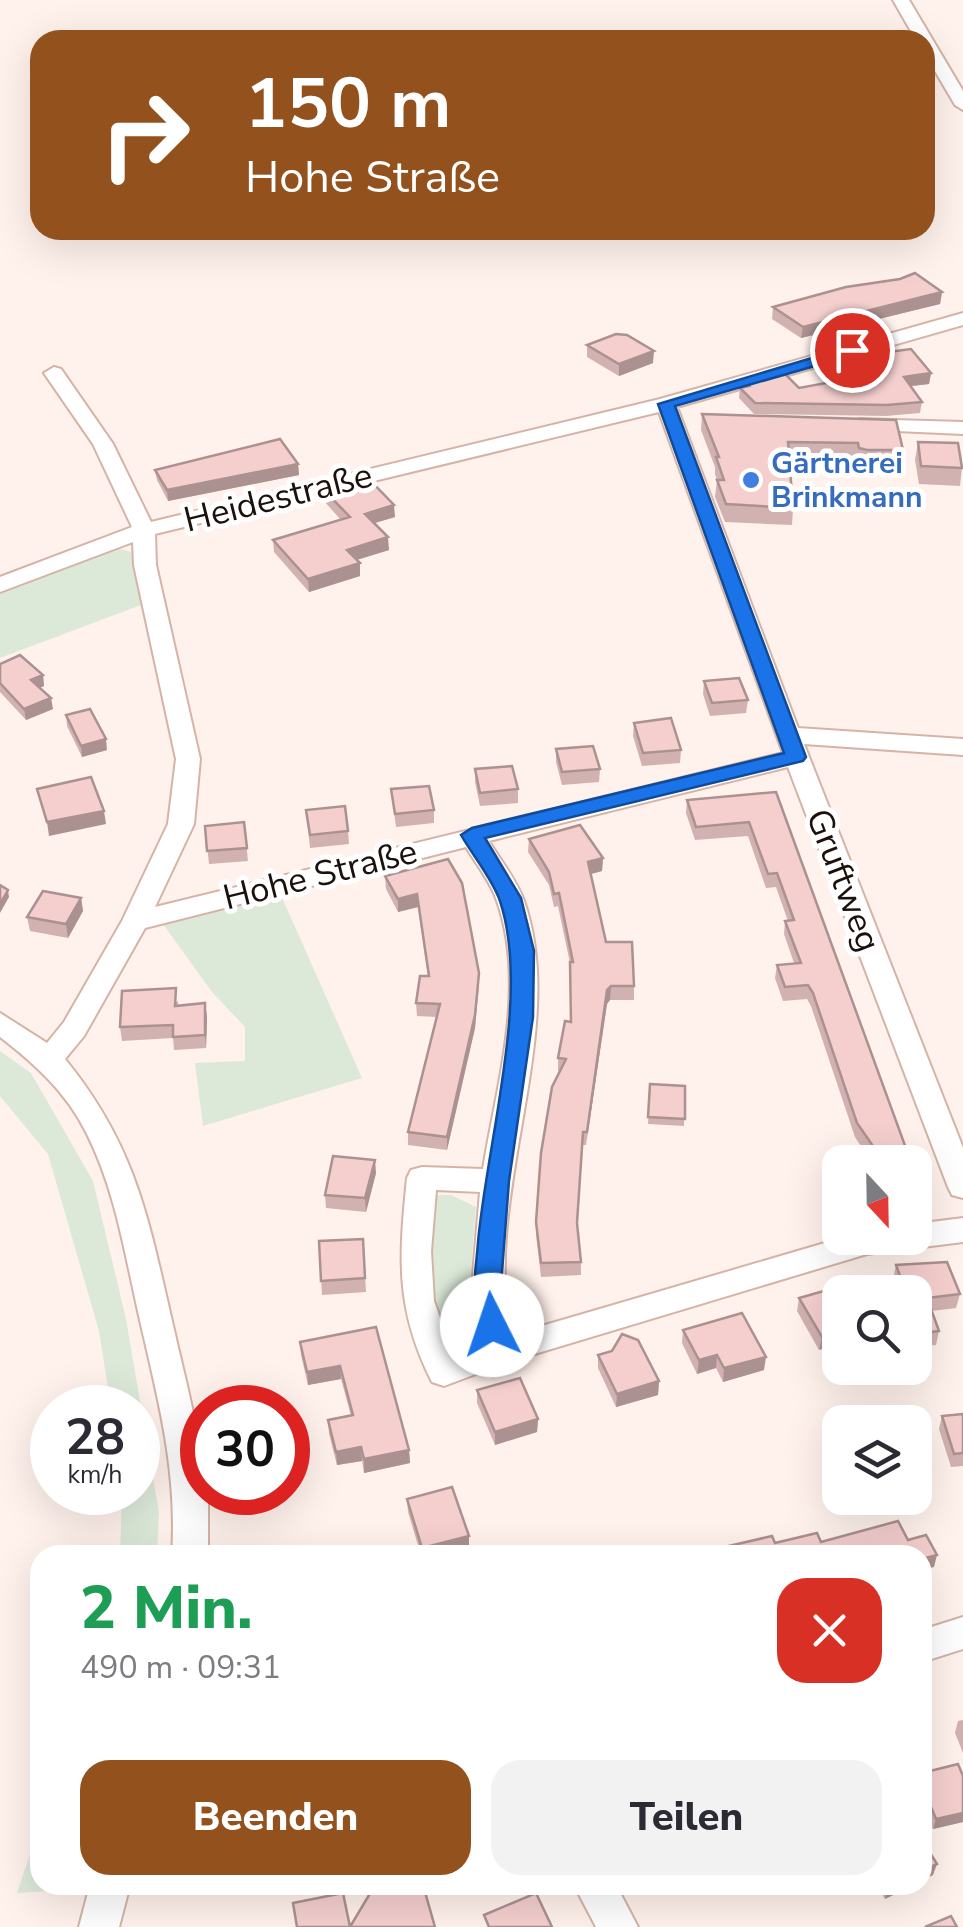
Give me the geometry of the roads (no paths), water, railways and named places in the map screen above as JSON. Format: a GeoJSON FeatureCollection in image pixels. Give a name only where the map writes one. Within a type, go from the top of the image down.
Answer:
{"type":"FeatureCollection","features":[{"type":"Feature","properties":{"kind":"street"},"geometry":{"type":"LineString","coordinates":[[900,0],[919,30]]}},
{"type":"Feature","properties":{"kind":"street"},"geometry":{"type":"LineString","coordinates":[[935,57],[963,105]]}},
{"type":"Feature","properties":{"kind":"street","name":"Heidestraße"},"geometry":{"type":"LineString","coordinates":[[49,1058],[74,1029],[135,922],[181,824],[188,759],[145,565],[144,530],[666,404],[963,318]]}},
{"type":"Feature","properties":{"kind":"street"},"geometry":{"type":"LineString","coordinates":[[0,585],[144,530],[104,444],[54,373]]}},
{"type":"Feature","properties":{"kind":"street"},"geometry":{"type":"LineString","coordinates":[[666,404],[697,416]]}},
{"type":"Feature","properties":{"kind":"street","name":"Gruftweg"},"geometry":{"type":"LineString","coordinates":[[666,404],[792,746],[963,1187]]}},
{"type":"Feature","properties":{"kind":"street"},"geometry":{"type":"LineString","coordinates":[[828,425],[963,428]]}},
{"type":"Feature","properties":{"kind":"street","name":"Hohe Straße"},"geometry":{"type":"LineString","coordinates":[[135,922],[472,835],[792,746],[963,747]]}},
{"type":"Feature","properties":{"kind":"street"},"geometry":{"type":"LineString","coordinates":[[472,835],[510,898],[523,951],[522,1017],[496,1181],[487,1298],[498,1352]]}},
{"type":"Feature","properties":{"kind":"street"},"geometry":{"type":"LineString","coordinates":[[0,1023],[49,1058],[98,1128],[126,1189],[184,1440],[193,1502],[191,1545]]}},
{"type":"Feature","properties":{"kind":"street"},"geometry":{"type":"LineString","coordinates":[[496,1181],[422,1178],[415,1250],[418,1300],[444,1373],[498,1352],[823,1255]]}},
{"type":"Feature","properties":{"kind":"street"},"geometry":{"type":"LineString","coordinates":[[932,1234],[963,1230]]}},
{"type":"Feature","properties":{"kind":"street"},"geometry":{"type":"LineString","coordinates":[[932,1643],[963,1633]]}},
{"type":"Feature","properties":{"kind":"street"},"geometry":{"type":"LineString","coordinates":[[99,1927],[107,1895]]}},
{"type":"Feature","properties":{"kind":"street"},"geometry":{"type":"LineString","coordinates":[[600,1895],[618,1927]]}},
{"type":"Feature","properties":{"kind":"place","name":"Gärtnerei Brinkmann"},"geometry":{"type":"Point","coordinates":[751,480]}}]}
